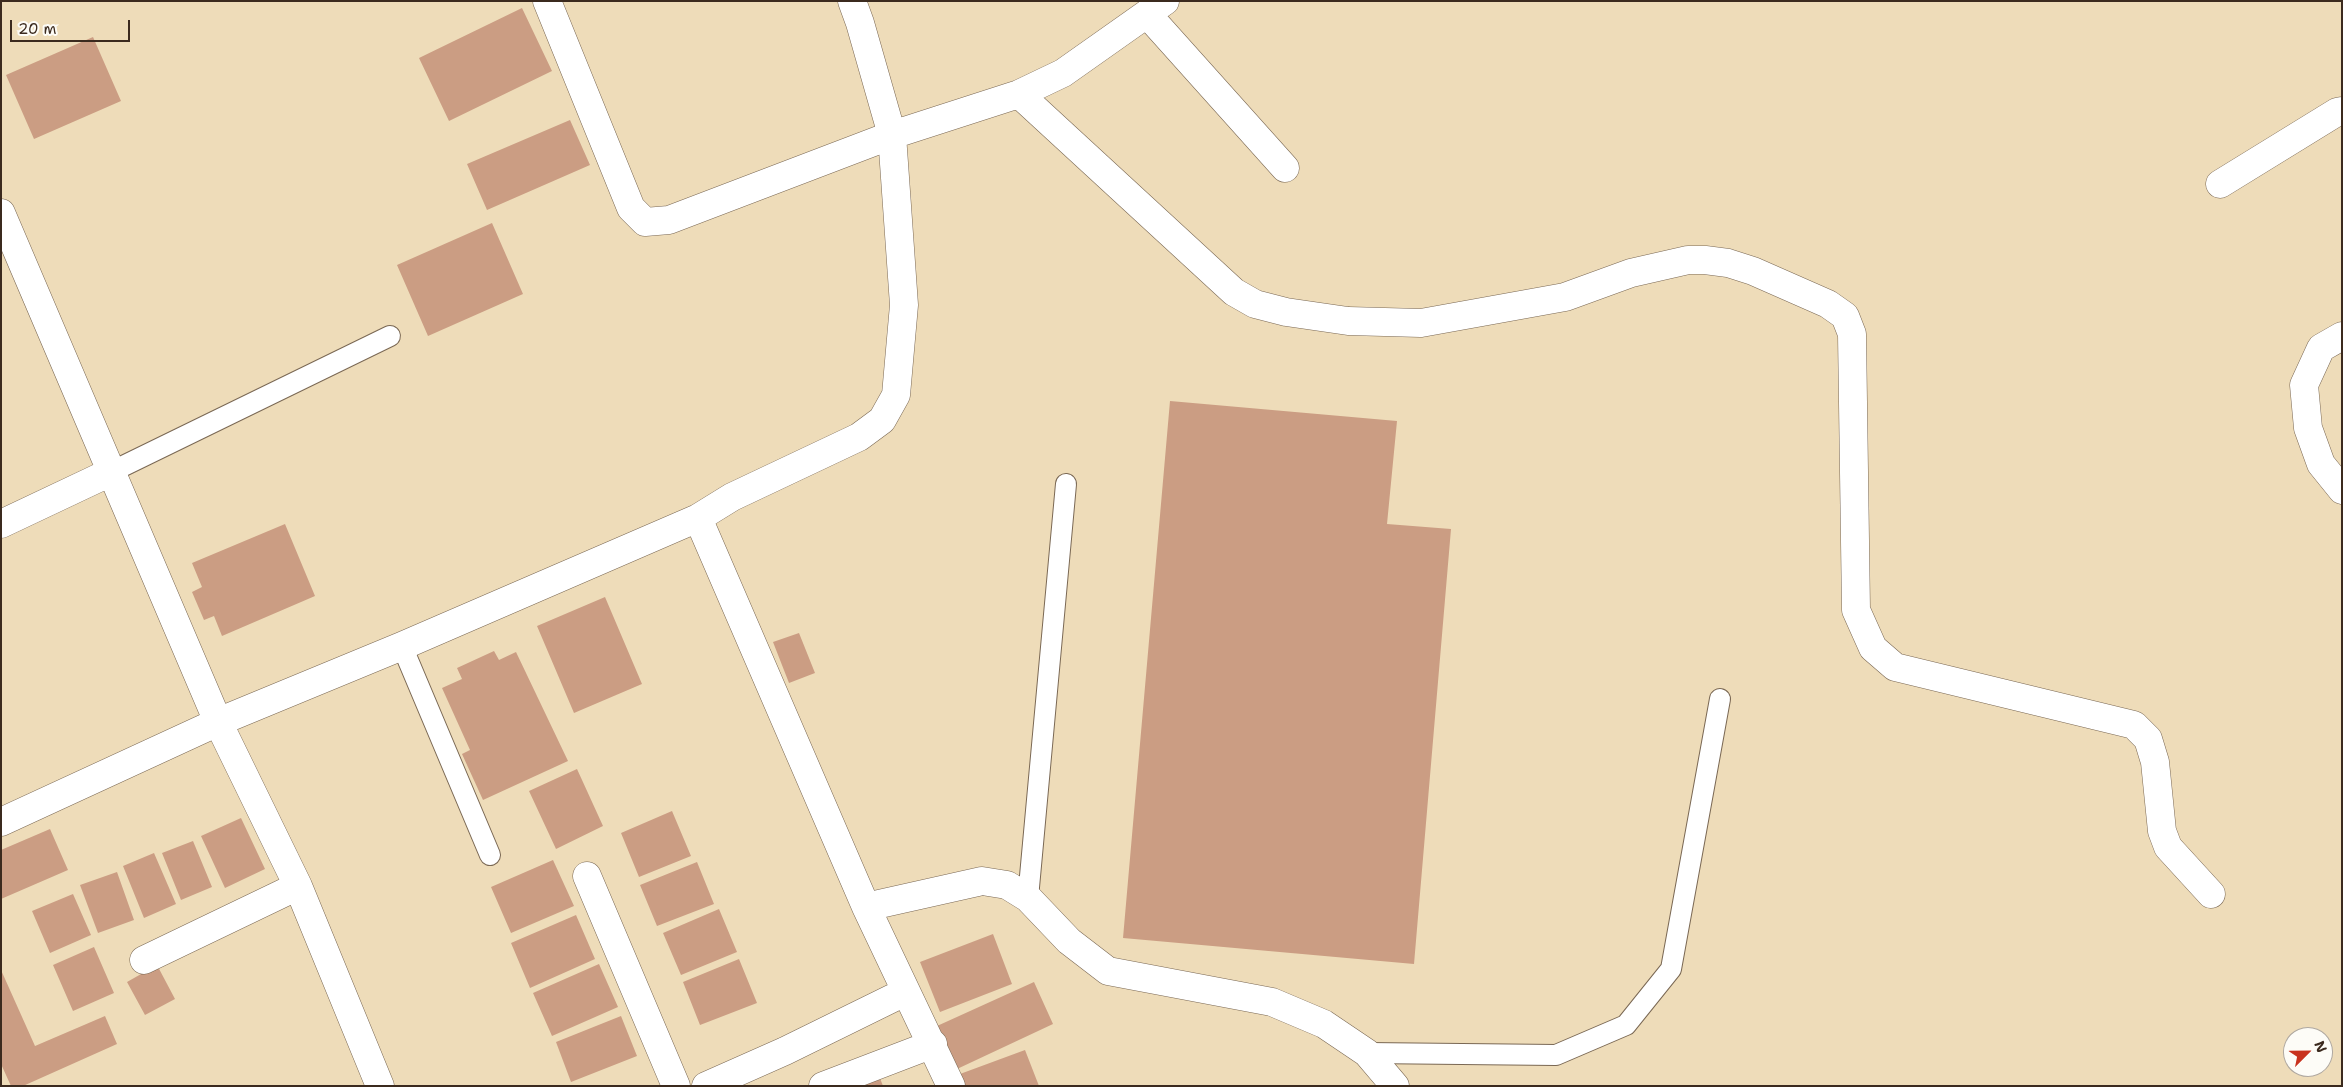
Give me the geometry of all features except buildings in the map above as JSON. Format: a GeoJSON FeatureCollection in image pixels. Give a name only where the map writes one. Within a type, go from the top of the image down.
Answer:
{"type":"FeatureCollection","features":[{"type":"Feature","properties":{"kind":"street"},"geometry":{"type":"LineString","coordinates":[[547,1],[631,208],[646,222],[669,220],[892,135],[1019,94],[1063,73],[1156,8],[1285,168]]}},
{"type":"Feature","properties":{"kind":"street"},"geometry":{"type":"LineString","coordinates":[[1,822],[218,722],[402,646],[698,518],[732,498],[858,437],[882,420],[896,396],[904,305],[892,135],[852,1]]}},
{"type":"Feature","properties":{"kind":"street"},"geometry":{"type":"LineString","coordinates":[[1019,94],[1234,292],[1255,304],[1286,312],[1348,321],[1421,323],[1565,297],[1649,269],[1688,260],[1728,263],[1753,271],[1828,304],[1845,316],[1852,334],[1856,610],[1873,648],[1895,667],[2134,725],[2148,739],[2155,762],[2162,831],[2168,847],[2211,894]]}},
{"type":"Feature","properties":{"kind":"street"},"geometry":{"type":"LineString","coordinates":[[2220,184],[2337,112],[2342,111]]}},
{"type":"Feature","properties":{"kind":"street"},"geometry":{"type":"LineString","coordinates":[[1,212],[218,722],[298,886],[380,1086]]}},
{"type":"Feature","properties":{"kind":"street"},"geometry":{"type":"LineString","coordinates":[[2342,336],[2321,348],[2304,385],[2308,428],[2321,464],[2342,490]]}},
{"type":"Feature","properties":{"kind":"street"},"geometry":{"type":"LineString","coordinates":[[1,524],[111,472]]}},
{"type":"Feature","properties":{"kind":"street"},"geometry":{"type":"LineString","coordinates":[[698,518],[866,907],[951,1086]]}},
{"type":"Feature","properties":{"kind":"street"},"geometry":{"type":"LineString","coordinates":[[587,876],[676,1086]]}},
{"type":"Feature","properties":{"kind":"street"},"geometry":{"type":"LineString","coordinates":[[866,907],[982,881],[1007,885],[1028,898],[1069,941],[1108,971],[1272,1002],[1324,1024],[1367,1053],[1395,1086]]}},
{"type":"Feature","properties":{"kind":"street"},"geometry":{"type":"LineString","coordinates":[[144,960],[298,886]]}},
{"type":"Feature","properties":{"kind":"street"},"geometry":{"type":"LineString","coordinates":[[706,1086],[785,1051],[905,992]]}},
{"type":"Feature","properties":{"kind":"street"},"geometry":{"type":"LineString","coordinates":[[823,1086],[932,1044]]}},
{"type":"Feature","properties":{"kind":"lane"},"geometry":{"type":"LineString","coordinates":[[111,472],[390,336]]}},
{"type":"Feature","properties":{"kind":"lane"},"geometry":{"type":"LineString","coordinates":[[1028,898],[1066,484]]}},
{"type":"Feature","properties":{"kind":"lane"},"geometry":{"type":"LineString","coordinates":[[402,646],[490,855]]}},
{"type":"Feature","properties":{"kind":"lane"},"geometry":{"type":"LineString","coordinates":[[1367,1053],[1556,1054],[1626,1025],[1671,969],[1720,699]]}}]}
